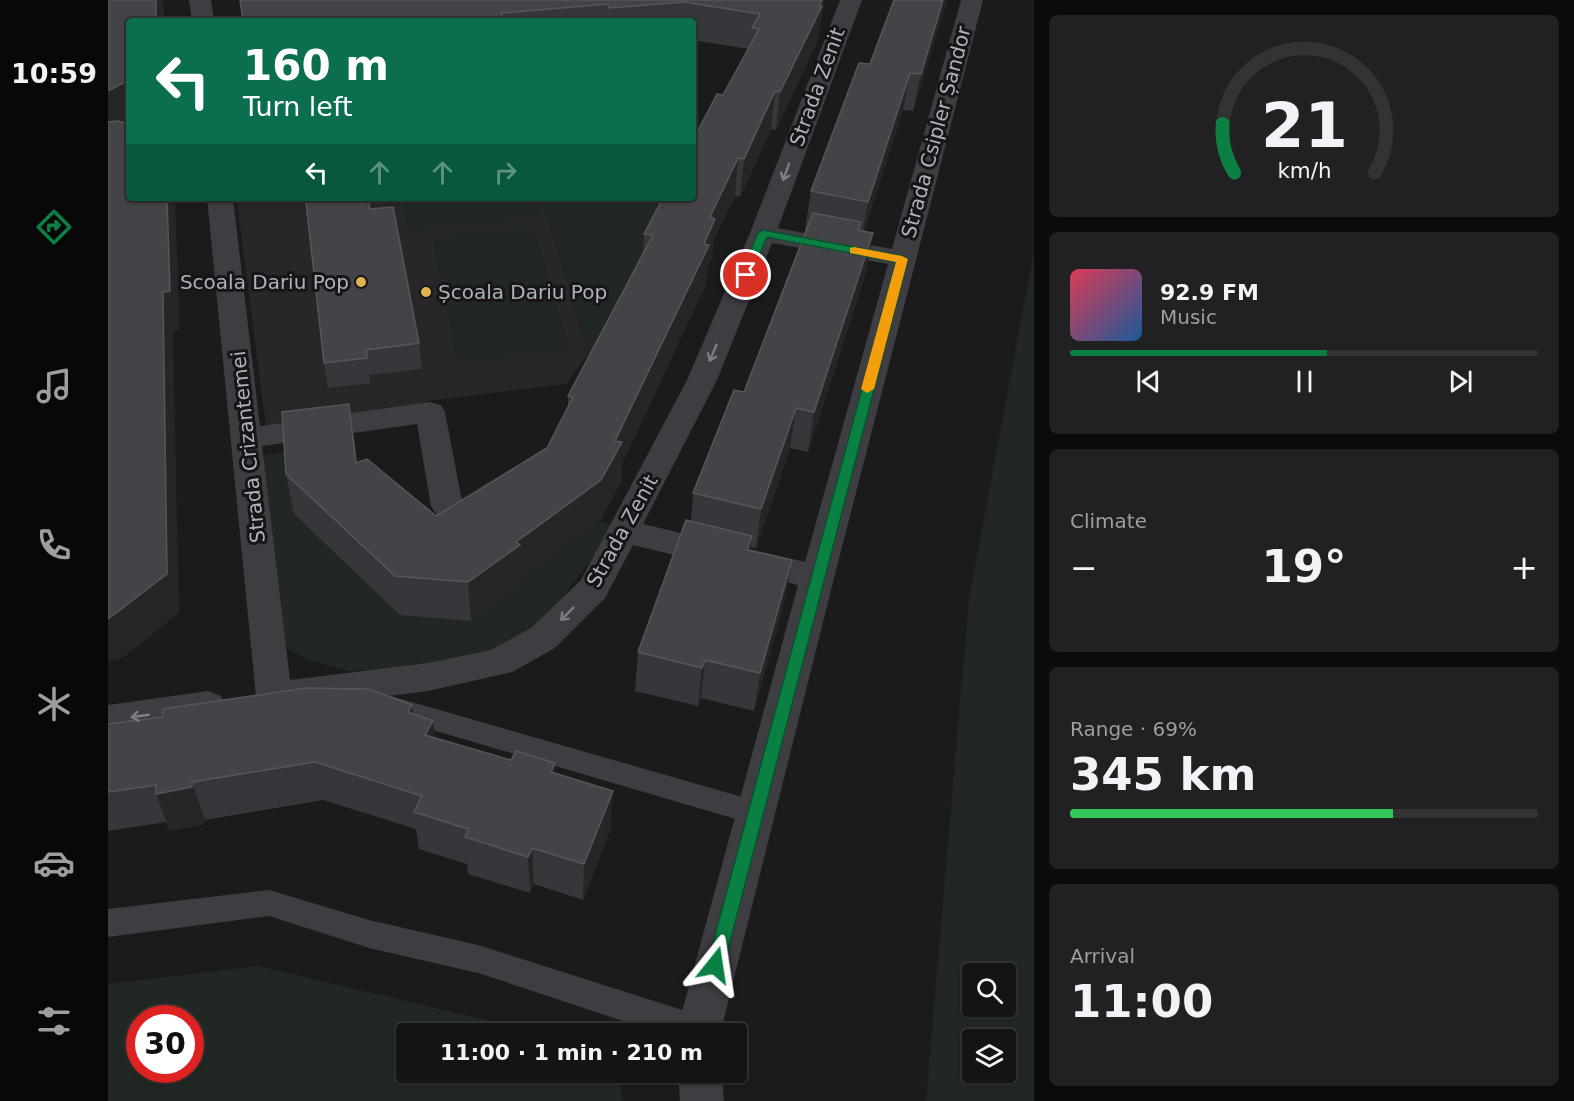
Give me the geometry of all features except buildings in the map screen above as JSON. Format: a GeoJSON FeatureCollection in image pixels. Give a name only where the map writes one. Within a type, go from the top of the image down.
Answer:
{"type":"FeatureCollection","features":[{"type":"Feature","properties":{"kind":"street"},"geometry":{"type":"LineString","coordinates":[[200,0],[203,18]]}},
{"type":"Feature","properties":{"kind":"street","name":"Strada Csipler Șandor"},"geometry":{"type":"LineString","coordinates":[[704,1023],[817,577],[972,0]]}},
{"type":"Feature","properties":{"kind":"street","name":"Strada Zenit"},"geometry":{"type":"LineString","coordinates":[[108,720],[428,677],[499,662],[543,638],[593,589],[702,380],[763,233],[840,6]]}},
{"type":"Feature","properties":{"kind":"street","name":"Strada Crizantemei"},"geometry":{"type":"LineString","coordinates":[[220,201],[274,696]]}},
{"type":"Feature","properties":{"kind":"street"},"geometry":{"type":"LineString","coordinates":[[763,233],[902,259]]}},
{"type":"Feature","properties":{"kind":"street"},"geometry":{"type":"LineString","coordinates":[[247,438],[430,412],[447,506]]}},
{"type":"Feature","properties":{"kind":"street"},"geometry":{"type":"LineString","coordinates":[[625,531],[817,577]]}},
{"type":"Feature","properties":{"kind":"street","name":"Strada Csipler Șandor"},"geometry":{"type":"LineString","coordinates":[[701,1083],[702,1101]]}},
{"type":"Feature","properties":{"kind":"lane"},"geometry":{"type":"LineString","coordinates":[[331,690],[756,813]]}},
{"type":"Feature","properties":{"kind":"lane"},"geometry":{"type":"LineString","coordinates":[[108,923],[269,903],[369,934],[478,959],[642,1023]]}},
{"type":"Feature","properties":{"kind":"shaded area"},"geometry":{"type":"Polygon","coordinates":[[[403,201],[537,201],[541,218],[408,231],[403,201]]]}},
{"type":"Feature","properties":{"kind":"shaded area"},"geometry":{"type":"Polygon","coordinates":[[[543,201],[589,353],[566,384],[427,401],[430,412],[267,435],[237,202],[543,201]]]}},
{"type":"Feature","properties":{"kind":"shaded area"},"geometry":{"type":"Polygon","coordinates":[[[543,201],[679,201],[604,366],[584,359],[589,352],[543,201]]]}},
{"type":"Feature","properties":{"kind":"shaded area"},"geometry":{"type":"Polygon","coordinates":[[[533,226],[570,349],[458,363],[432,237],[533,226]]]}},
{"type":"Feature","properties":{"kind":"shaded area"},"geometry":{"type":"Polygon","coordinates":[[[1034,251],[1034,1101],[926,1101],[969,599],[1034,251]]]}},
{"type":"Feature","properties":{"kind":"shaded area"},"geometry":{"type":"Polygon","coordinates":[[[290,451],[512,577],[535,560],[540,564],[599,521],[616,527],[554,608],[505,649],[422,668],[348,671],[309,660],[269,638],[250,457],[290,451]]]}},
{"type":"Feature","properties":{"kind":"shaded area"},"geometry":{"type":"Polygon","coordinates":[[[259,966],[498,1023],[396,1023],[396,1083],[620,1083],[623,1101],[108,1101],[108,984],[259,966]]]}},
{"type":"Feature","properties":{"kind":"slow traffic"},"geometry":{"type":"LineString","coordinates":[[854,250],[902,259],[867,389]]}},
{"type":"Feature","properties":{"kind":"place","name":"Scoala Dariu Pop"},"geometry":{"type":"Point","coordinates":[361,282]}},
{"type":"Feature","properties":{"kind":"place","name":"Școala Dariu Pop"},"geometry":{"type":"Point","coordinates":[426,292]}},
{"type":"Feature","properties":{"kind":"route"},"geometry":{"type":"LineString","coordinates":[[715,965],[902,259],[763,233],[746,275]]}}]}
